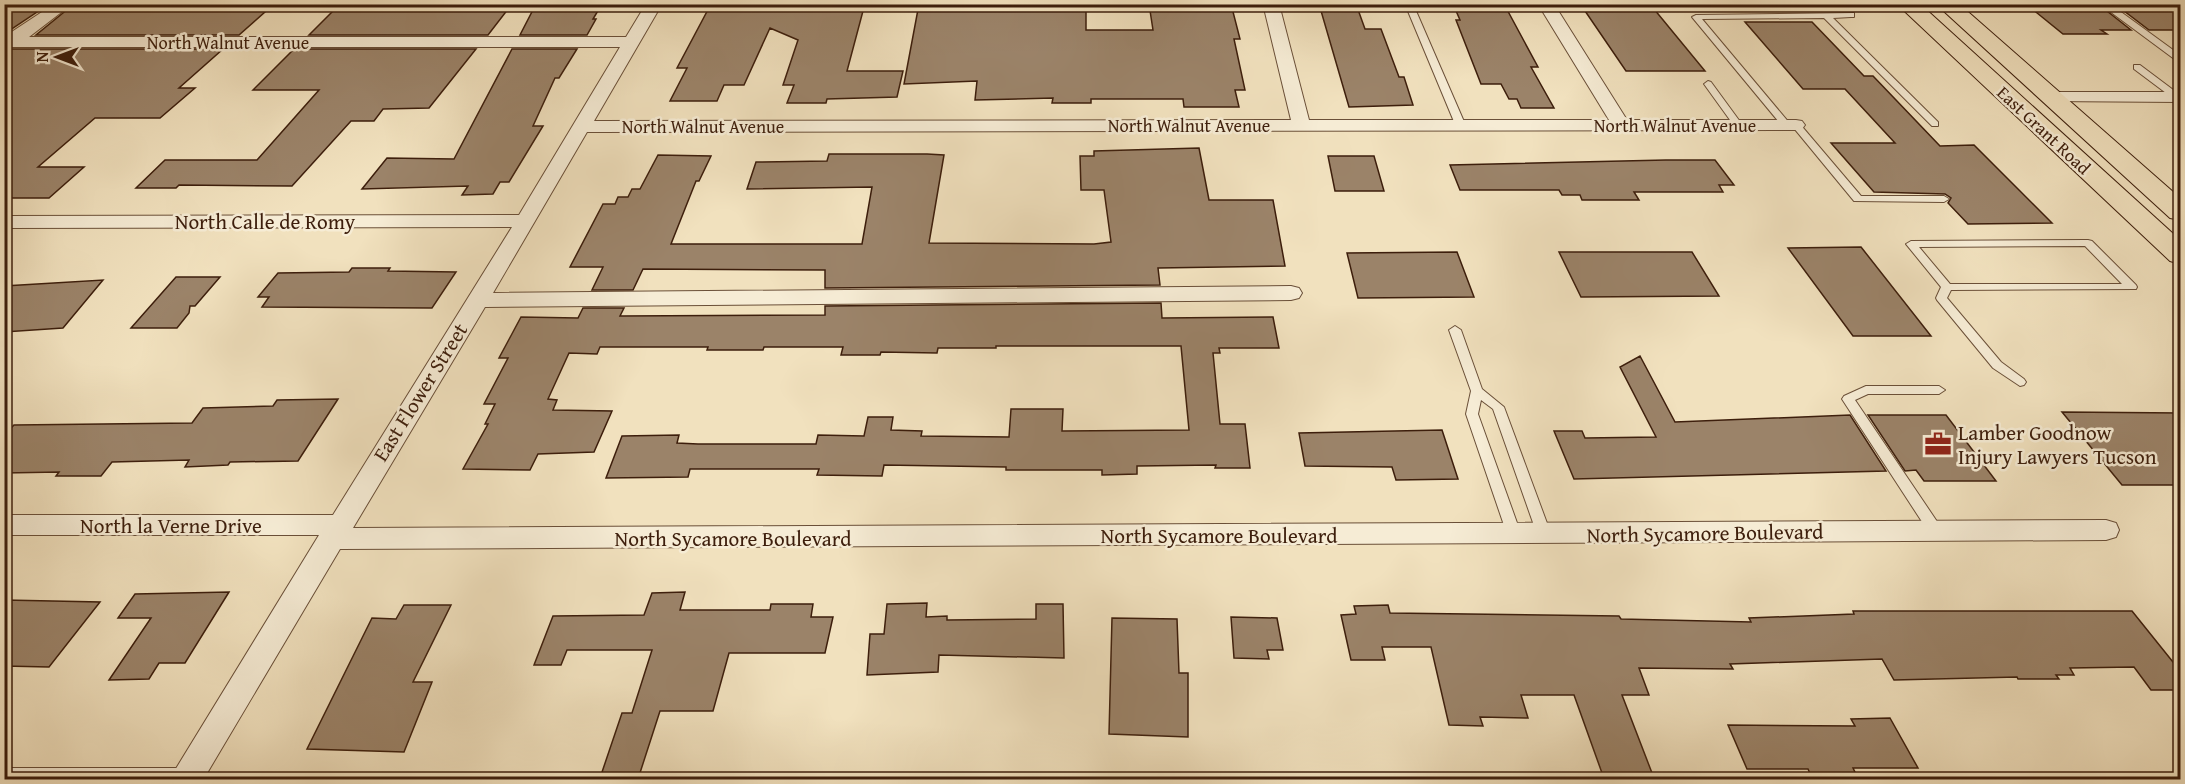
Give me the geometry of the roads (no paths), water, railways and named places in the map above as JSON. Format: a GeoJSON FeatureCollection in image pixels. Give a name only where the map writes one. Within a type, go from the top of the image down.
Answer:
{"type":"FeatureCollection","features":[{"type":"Feature","properties":{"kind":"main road","name":"East Grant Road"},"geometry":{"type":"LineString","coordinates":[[1907,4],[2181,255]]}},
{"type":"Feature","properties":{"kind":"main road","name":"East Grant Road"},"geometry":{"type":"LineString","coordinates":[[1946,4],[2181,212]]}},
{"type":"Feature","properties":{"kind":"street"},"geometry":{"type":"LineString","coordinates":[[8,42],[65,4]]}},
{"type":"Feature","properties":{"kind":"street","name":"East Flower Street"},"geometry":{"type":"LineString","coordinates":[[186,777],[526,221],[654,4]]}},
{"type":"Feature","properties":{"kind":"street"},"geometry":{"type":"LineString","coordinates":[[1271,4],[1302,125]]}},
{"type":"Feature","properties":{"kind":"street"},"geometry":{"type":"LineString","coordinates":[[1546,4],[1621,124]]}},
{"type":"Feature","properties":{"kind":"street","name":"North Walnut Avenue"},"geometry":{"type":"LineString","coordinates":[[8,42],[632,42]]}},
{"type":"Feature","properties":{"kind":"street"},"geometry":{"type":"LineString","coordinates":[[2053,97],[2179,97]]}},
{"type":"Feature","properties":{"kind":"street","name":"North Walnut Avenue"},"geometry":{"type":"LineString","coordinates":[[581,127],[1791,125]]}},
{"type":"Feature","properties":{"kind":"street","name":"North Calle de Romy"},"geometry":{"type":"LineString","coordinates":[[4,222],[526,221]]}},
{"type":"Feature","properties":{"kind":"street"},"geometry":{"type":"LineString","coordinates":[[477,300],[1291,293]]}},
{"type":"Feature","properties":{"kind":"street","name":"North la Verne Drive"},"geometry":{"type":"LineString","coordinates":[[4,525],[335,532]]}},
{"type":"Feature","properties":{"kind":"street","name":"North Sycamore Boulevard"},"geometry":{"type":"LineString","coordinates":[[335,532],[1544,534],[2106,530]]}},
{"type":"Feature","properties":{"kind":"lane"},"geometry":{"type":"LineString","coordinates":[[1409,4],[1460,124]]}},
{"type":"Feature","properties":{"kind":"lane"},"geometry":{"type":"LineString","coordinates":[[2103,4],[2181,60]]}},
{"type":"Feature","properties":{"kind":"lane"},"geometry":{"type":"LineString","coordinates":[[1840,6],[1851,15],[1696,17],[1858,200],[1944,199]]}},
{"type":"Feature","properties":{"kind":"lane"},"geometry":{"type":"LineString","coordinates":[[1827,16],[1935,124]]}},
{"type":"Feature","properties":{"kind":"lane"},"geometry":{"type":"LineString","coordinates":[[2137,67],[2179,97]]}},
{"type":"Feature","properties":{"kind":"lane"},"geometry":{"type":"LineString","coordinates":[[1708,84],[1738,125]]}},
{"type":"Feature","properties":{"kind":"lane"},"geometry":{"type":"LineString","coordinates":[[2088,243],[2132,287],[1947,287],[1911,244],[2088,243]]}},
{"type":"Feature","properties":{"kind":"lane"},"geometry":{"type":"LineString","coordinates":[[1947,287],[1941,298],[1997,365],[2020,382]]}},
{"type":"Feature","properties":{"kind":"lane"},"geometry":{"type":"LineString","coordinates":[[1455,330],[1477,391],[1472,414],[1514,534]]}},
{"type":"Feature","properties":{"kind":"lane"},"geometry":{"type":"LineString","coordinates":[[1935,530],[1848,399],[1866,390],[1939,390]]}},
{"type":"Feature","properties":{"kind":"lane"},"geometry":{"type":"LineString","coordinates":[[1477,391],[1498,407],[1544,534]]}},
{"type":"Feature","properties":{"kind":"lane"},"geometry":{"type":"LineString","coordinates":[[4,775],[186,777]]}},
{"type":"Feature","properties":{"kind":"place","name":"Lamber Goodnow Injury Lawyers Tucson"},"geometry":{"type":"Point","coordinates":[1938,444]}}]}
